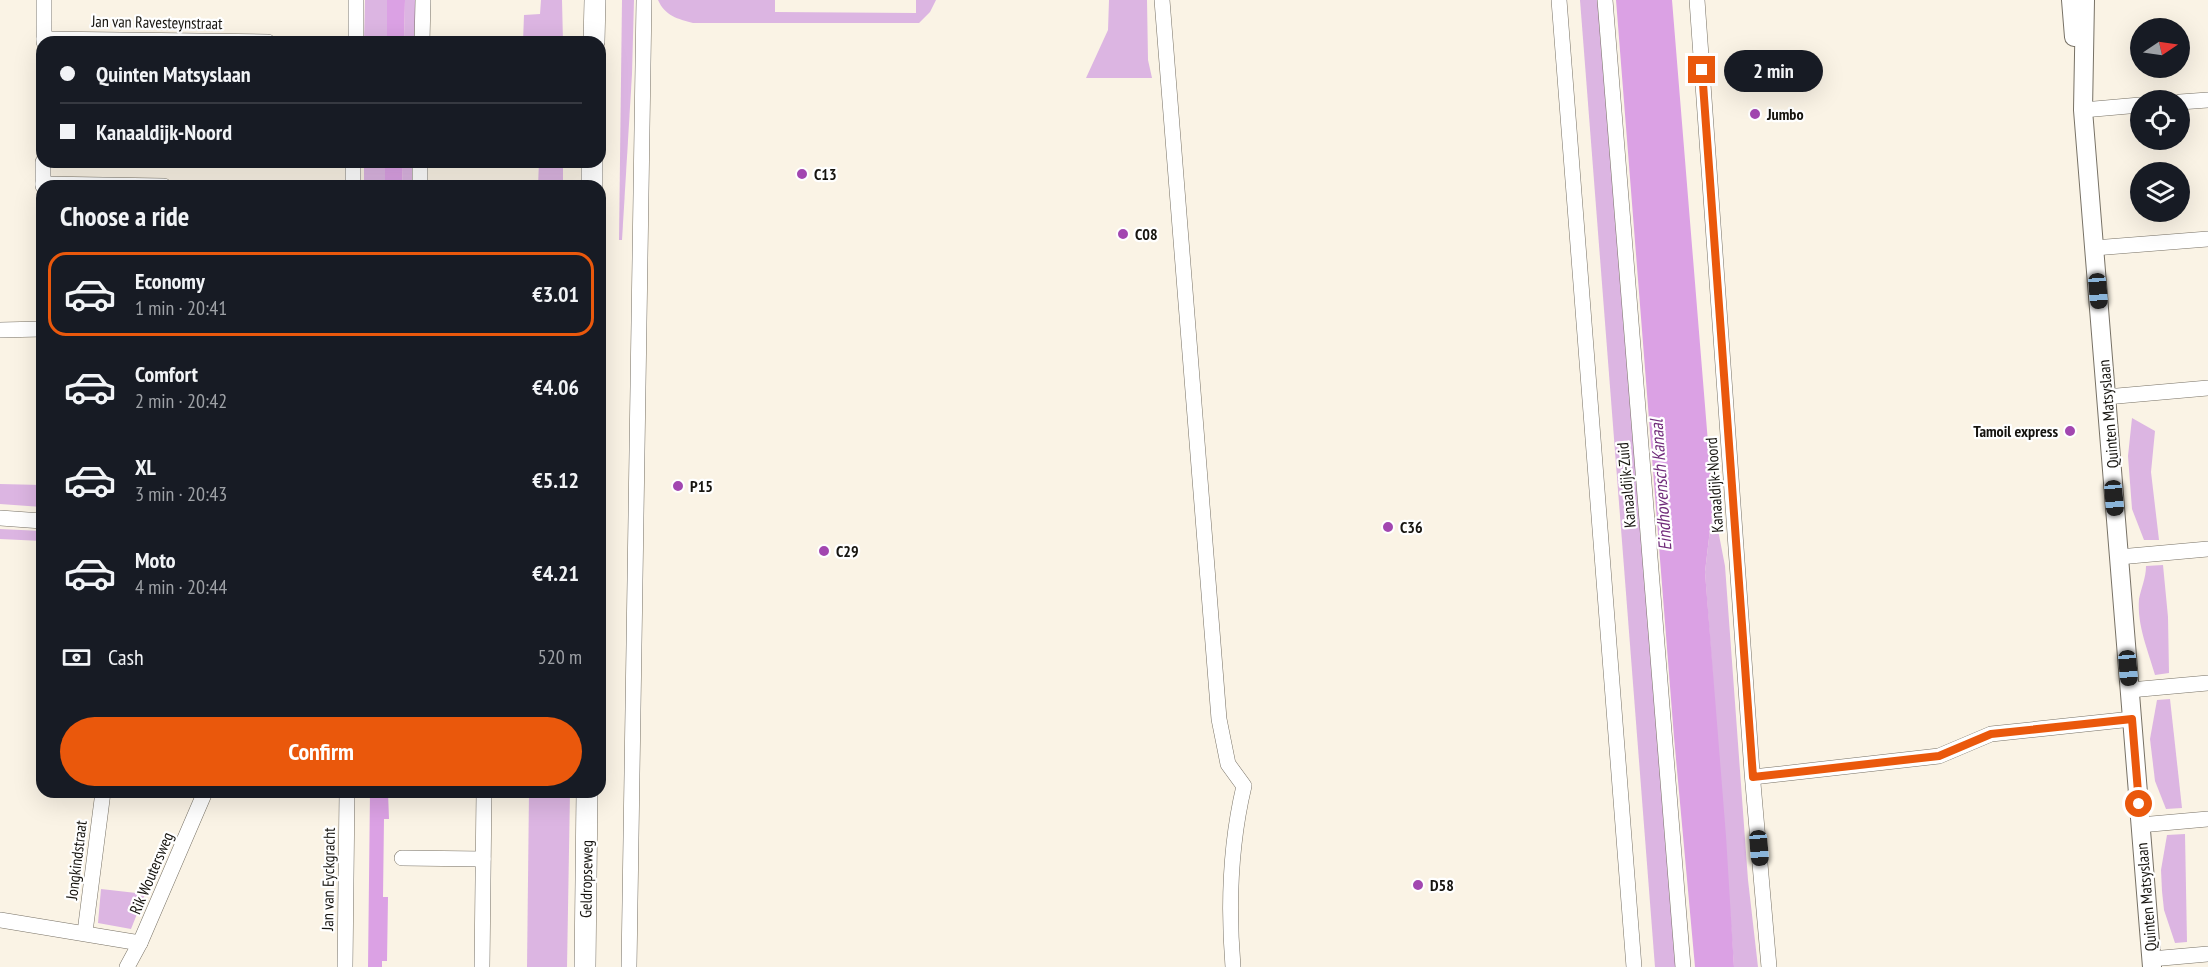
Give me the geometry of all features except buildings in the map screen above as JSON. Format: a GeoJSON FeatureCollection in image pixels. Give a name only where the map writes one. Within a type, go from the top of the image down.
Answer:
{"type":"FeatureCollection","features":[{"type":"Feature","properties":{"kind":"main road"},"geometry":{"type":"LineString","coordinates":[[594,36],[595,0]]}},
{"type":"Feature","properties":{"kind":"main road","name":"Geldropseweg"},"geometry":{"type":"LineString","coordinates":[[585,967],[587,798]]}},
{"type":"Feature","properties":{"kind":"street"},"geometry":{"type":"LineString","coordinates":[[44,0],[44,36]]}},
{"type":"Feature","properties":{"kind":"street"},"geometry":{"type":"LineString","coordinates":[[356,0],[356,36]]}},
{"type":"Feature","properties":{"kind":"street"},"geometry":{"type":"LineString","coordinates":[[422,36],[423,0]]}},
{"type":"Feature","properties":{"kind":"street"},"geometry":{"type":"LineString","coordinates":[[629,967],[644,0]]}},
{"type":"Feature","properties":{"kind":"street"},"geometry":{"type":"LineString","coordinates":[[1162,0],[1219,719],[1228,764],[1244,786],[1236,819],[1232,860],[1230,924],[1233,967]]}},
{"type":"Feature","properties":{"kind":"street"},"geometry":{"type":"LineString","coordinates":[[1559,0],[1634,967]]}},
{"type":"Feature","properties":{"kind":"street","name":"Kanaaldijk-Zuid"},"geometry":{"type":"LineString","coordinates":[[1605,0],[1683,967]]}},
{"type":"Feature","properties":{"kind":"street","name":"Kanaaldijk-Noord"},"geometry":{"type":"LineString","coordinates":[[1697,0],[1753,777],[1769,967]]}},
{"type":"Feature","properties":{"kind":"street","name":"Quinten Matsyslaan"},"geometry":{"type":"LineString","coordinates":[[2072,0],[2077,78],[2083,110]]}},
{"type":"Feature","properties":{"kind":"street","name":"Quinten Matsyslaan"},"geometry":{"type":"LineString","coordinates":[[2085,0],[2083,110],[2151,963]]}},
{"type":"Feature","properties":{"kind":"street"},"geometry":{"type":"LineString","coordinates":[[2190,101],[2208,100]]}},
{"type":"Feature","properties":{"kind":"street"},"geometry":{"type":"LineString","coordinates":[[2083,110],[2130,106]]}},
{"type":"Feature","properties":{"kind":"street"},"geometry":{"type":"LineString","coordinates":[[2094,248],[2208,239]]}},
{"type":"Feature","properties":{"kind":"street"},"geometry":{"type":"LineString","coordinates":[[0,330],[36,329]]}},
{"type":"Feature","properties":{"kind":"street"},"geometry":{"type":"LineString","coordinates":[[2106,397],[2208,388]]}},
{"type":"Feature","properties":{"kind":"street"},"geometry":{"type":"LineString","coordinates":[[0,518],[36,521]]}},
{"type":"Feature","properties":{"kind":"street"},"geometry":{"type":"LineString","coordinates":[[2119,557],[2208,549]]}},
{"type":"Feature","properties":{"kind":"street"},"geometry":{"type":"LineString","coordinates":[[2130,690],[2208,683]]}},
{"type":"Feature","properties":{"kind":"street"},"geometry":{"type":"LineString","coordinates":[[1753,777],[1939,756],[1991,734],[2132,719]]}},
{"type":"Feature","properties":{"kind":"street","name":"Jongkindstraat"},"geometry":{"type":"LineString","coordinates":[[85,932],[102,798]]}},
{"type":"Feature","properties":{"kind":"street","name":"Rik Woutersweg"},"geometry":{"type":"LineString","coordinates":[[127,967],[140,943],[202,798]]}},
{"type":"Feature","properties":{"kind":"street","name":"Jan van Eyckgracht"},"geometry":{"type":"LineString","coordinates":[[345,967],[347,798]]}},
{"type":"Feature","properties":{"kind":"street"},"geometry":{"type":"LineString","coordinates":[[482,967],[484,798]]}},
{"type":"Feature","properties":{"kind":"street"},"geometry":{"type":"LineString","coordinates":[[2140,825],[2208,819]]}},
{"type":"Feature","properties":{"kind":"street"},"geometry":{"type":"LineString","coordinates":[[402,858],[483,859]]}},
{"type":"Feature","properties":{"kind":"street"},"geometry":{"type":"LineString","coordinates":[[0,920],[85,932],[140,943]]}},
{"type":"Feature","properties":{"kind":"street"},"geometry":{"type":"LineString","coordinates":[[2151,963],[2208,954]]}},
{"type":"Feature","properties":{"kind":"shaded area"},"geometry":{"type":"Polygon","coordinates":[[[365,0],[387,0],[387,36],[364,36],[365,0]]]}},
{"type":"Feature","properties":{"kind":"shaded area"},"geometry":{"type":"Polygon","coordinates":[[[405,0],[418,0],[418,36],[404,36],[405,0]]]}},
{"type":"Feature","properties":{"kind":"shaded area"},"geometry":{"type":"Polygon","coordinates":[[[541,0],[562,0],[563,36],[523,36],[524,15],[540,14],[541,0]]]}},
{"type":"Feature","properties":{"kind":"shaded area"},"geometry":{"type":"Polygon","coordinates":[[[622,0],[634,0],[622,240],[619,240],[622,0]]]}},
{"type":"Feature","properties":{"kind":"shaded area"},"geometry":{"type":"Polygon","coordinates":[[[658,0],[775,0],[775,12],[916,13],[916,0],[936,0],[930,12],[919,23],[693,23],[668,13],[658,0]]]}},
{"type":"Feature","properties":{"kind":"shaded area"},"geometry":{"type":"Polygon","coordinates":[[[1109,0],[1147,0],[1148,60],[1152,78],[1086,78],[1108,30],[1109,0]]]}},
{"type":"Feature","properties":{"kind":"shaded area"},"geometry":{"type":"Polygon","coordinates":[[[1580,0],[1599,0],[1677,967],[1655,967],[1580,0]]]}},
{"type":"Feature","properties":{"kind":"shaded area"},"geometry":{"type":"Polygon","coordinates":[[[364,168],[385,168],[385,180],[364,180],[364,168]]]}},
{"type":"Feature","properties":{"kind":"shaded area"},"geometry":{"type":"Polygon","coordinates":[[[403,168],[417,168],[417,180],[402,180],[403,168]]]}},
{"type":"Feature","properties":{"kind":"shaded area"},"geometry":{"type":"Polygon","coordinates":[[[539,168],[563,168],[563,180],[538,180],[539,168]]]}},
{"type":"Feature","properties":{"kind":"shaded area"},"geometry":{"type":"Polygon","coordinates":[[[2132,418],[2155,431],[2151,472],[2159,540],[2144,540],[2132,509],[2128,456],[2132,418]]]}},
{"type":"Feature","properties":{"kind":"shaded area"},"geometry":{"type":"Polygon","coordinates":[[[0,484],[36,485],[36,507],[0,504],[0,484]]]}},
{"type":"Feature","properties":{"kind":"shaded area"},"geometry":{"type":"Polygon","coordinates":[[[1713,504],[1725,566],[1748,880],[1758,967],[1734,967],[1705,572],[1713,504]]]}},
{"type":"Feature","properties":{"kind":"shaded area"},"geometry":{"type":"Polygon","coordinates":[[[0,529],[36,531],[36,541],[0,539],[0,529]]]}},
{"type":"Feature","properties":{"kind":"shaded area"},"geometry":{"type":"Polygon","coordinates":[[[2163,565],[2168,617],[2169,673],[2155,675],[2141,628],[2139,599],[2146,566],[2163,565]]]}},
{"type":"Feature","properties":{"kind":"shaded area"},"geometry":{"type":"Polygon","coordinates":[[[2170,699],[2182,808],[2166,809],[2155,781],[2150,739],[2157,700],[2170,699]]]}},
{"type":"Feature","properties":{"kind":"shaded area"},"geometry":{"type":"Polygon","coordinates":[[[529,798],[570,798],[567,967],[527,967],[529,798]]]}},
{"type":"Feature","properties":{"kind":"shaded area"},"geometry":{"type":"Polygon","coordinates":[[[2185,834],[2187,942],[2175,943],[2164,910],[2161,870],[2167,835],[2185,834]]]}},
{"type":"Feature","properties":{"kind":"shaded area"},"geometry":{"type":"Polygon","coordinates":[[[101,889],[145,894],[131,929],[98,923],[101,889]]]}},
{"type":"Feature","properties":{"kind":"water"},"geometry":{"type":"Polygon","coordinates":[[[387,0],[405,0],[404,36],[387,36],[387,0]]]}},
{"type":"Feature","properties":{"kind":"water","name":"Eindhovensch Kanaal"},"geometry":{"type":"Polygon","coordinates":[[[1616,0],[1672,0],[1713,504],[1705,572],[1734,967],[1695,967],[1674,737],[1616,0]]]}},
{"type":"Feature","properties":{"kind":"water"},"geometry":{"type":"Polygon","coordinates":[[[385,168],[403,168],[402,180],[385,180],[385,168]]]}},
{"type":"Feature","properties":{"kind":"water"},"geometry":{"type":"Polygon","coordinates":[[[370,798],[388,798],[389,819],[384,819],[383,897],[388,897],[387,961],[382,961],[382,967],[368,967],[370,798]]]}},
{"type":"Feature","properties":{"kind":"place","name":"Jumbo"},"geometry":{"type":"Point","coordinates":[1755,114]}},
{"type":"Feature","properties":{"kind":"place","name":"C13"},"geometry":{"type":"Point","coordinates":[802,174]}},
{"type":"Feature","properties":{"kind":"place","name":"C08"},"geometry":{"type":"Point","coordinates":[1123,234]}},
{"type":"Feature","properties":{"kind":"place","name":"Tamoil express"},"geometry":{"type":"Point","coordinates":[2070,431]}},
{"type":"Feature","properties":{"kind":"place","name":"P15"},"geometry":{"type":"Point","coordinates":[678,486]}},
{"type":"Feature","properties":{"kind":"place","name":"C36"},"geometry":{"type":"Point","coordinates":[1388,527]}},
{"type":"Feature","properties":{"kind":"place","name":"C29"},"geometry":{"type":"Point","coordinates":[824,551]}},
{"type":"Feature","properties":{"kind":"place","name":"D58"},"geometry":{"type":"Point","coordinates":[1418,885]}},
{"type":"Feature","properties":{"kind":"route"},"geometry":{"type":"LineString","coordinates":[[1702,70],[1753,777],[1939,756],[1991,734],[2132,719],[2139,804]]}}]}
